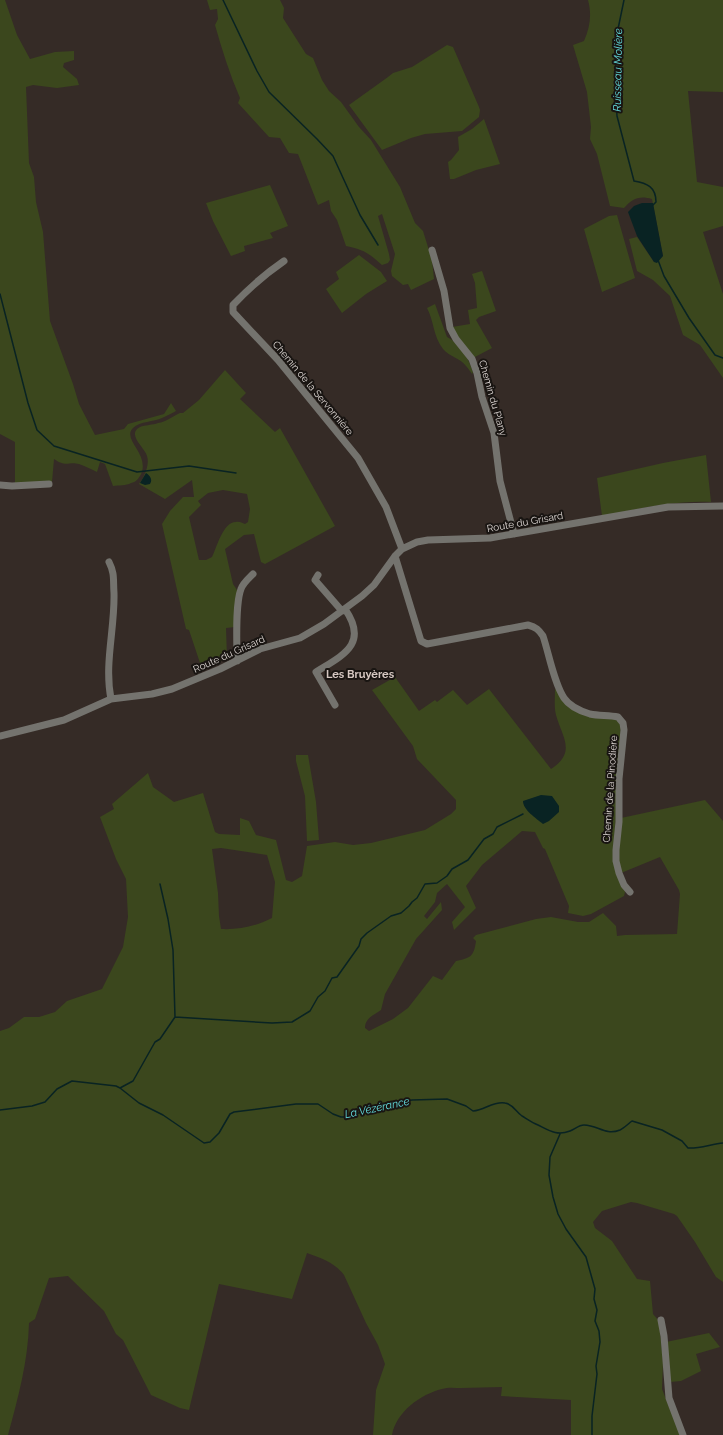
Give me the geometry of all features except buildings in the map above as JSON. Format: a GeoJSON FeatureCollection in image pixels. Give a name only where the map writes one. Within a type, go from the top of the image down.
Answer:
{"type":"FeatureCollection","features":[{"type":"Feature","properties":{"kind":"street","name":"Chemin du Plany"},"geometry":{"type":"LineString","coordinates":[[432,250],[444,291],[450,328],[456,339],[472,359],[477,373],[482,397],[494,433],[498,471],[514,534]]}},
{"type":"Feature","properties":{"kind":"street","name":"Chemin de la Servonnière"},"geometry":{"type":"LineString","coordinates":[[284,261],[258,280],[233,305],[233,312],[273,354],[358,458],[386,507],[402,549]]}},
{"type":"Feature","properties":{"kind":"street"},"geometry":{"type":"LineString","coordinates":[[0,485],[12,486],[49,484]]}},
{"type":"Feature","properties":{"kind":"street","name":"Route du Grisard"},"geometry":{"type":"LineString","coordinates":[[0,736],[64,720],[111,699],[162,692],[205,676],[260,649],[300,638],[324,624],[368,591],[402,549],[417,542],[428,540],[479,539],[668,507],[723,506]]}},
{"type":"Feature","properties":{"kind":"street","name":"Chemin de la Pinodière"},"geometry":{"type":"LineString","coordinates":[[395,556],[421,641],[427,644],[534,626],[543,636],[558,685],[564,698],[572,706],[579,710],[597,716],[618,717],[623,723],[624,730],[619,779],[619,822],[616,861],[619,874],[624,885],[630,892]]}},
{"type":"Feature","properties":{"kind":"street"},"geometry":{"type":"LineString","coordinates":[[109,562],[113,571],[114,613],[108,664],[108,684],[111,699]]}},
{"type":"Feature","properties":{"kind":"street"},"geometry":{"type":"LineString","coordinates":[[237,661],[239,593],[243,584],[253,574]]}},
{"type":"Feature","properties":{"kind":"street"},"geometry":{"type":"LineString","coordinates":[[318,574],[315,580],[350,617],[355,628],[355,635],[352,645],[344,654],[316,672],[336,705]]}},
{"type":"Feature","properties":{"kind":"street"},"geometry":{"type":"LineString","coordinates":[[661,1320],[664,1336],[669,1398],[683,1435]]}},
{"type":"Feature","properties":{"kind":"green space"},"geometry":{"type":"Polygon","coordinates":[[[0,0],[5,0],[17,35],[30,59],[55,52],[74,51],[74,60],[64,63],[63,67],[77,79],[79,85],[57,88],[33,85],[26,87],[29,163],[34,177],[36,202],[43,232],[50,321],[79,404],[95,435],[124,429],[128,424],[164,414],[171,403],[176,411],[159,419],[139,424],[133,428],[130,433],[131,438],[140,455],[143,468],[138,479],[127,485],[113,486],[105,464],[100,462],[97,472],[79,464],[65,464],[54,459],[52,482],[15,485],[15,442],[0,434],[0,0]]]}},
{"type":"Feature","properties":{"kind":"green space"},"geometry":{"type":"Polygon","coordinates":[[[207,0],[280,0],[284,8],[283,18],[306,54],[313,58],[322,80],[329,91],[341,102],[359,127],[371,140],[400,187],[415,223],[423,231],[432,260],[434,279],[411,290],[408,284],[403,285],[392,276],[391,271],[395,254],[382,214],[378,216],[389,254],[390,260],[388,263],[382,265],[366,252],[346,246],[337,220],[331,211],[329,200],[318,205],[298,154],[289,153],[280,138],[269,137],[238,103],[240,98],[226,62],[215,25],[218,19],[217,9],[210,10],[207,0]]]}},
{"type":"Feature","properties":{"kind":"green space"},"geometry":{"type":"Polygon","coordinates":[[[588,0],[723,0],[723,92],[688,91],[697,182],[723,187],[723,226],[703,232],[723,294],[723,378],[700,345],[683,335],[670,296],[653,280],[637,271],[629,239],[637,237],[654,262],[663,256],[652,199],[643,197],[636,199],[624,208],[610,206],[597,154],[590,139],[591,127],[587,92],[573,45],[584,41],[586,36],[590,16],[588,0]]]}},
{"type":"Feature","properties":{"kind":"green space"},"geometry":{"type":"Polygon","coordinates":[[[447,45],[453,47],[479,107],[479,117],[462,131],[425,134],[382,150],[349,105],[393,73],[412,67],[447,45]]]}},
{"type":"Feature","properties":{"kind":"green space"},"geometry":{"type":"Polygon","coordinates":[[[484,119],[500,164],[450,179],[448,162],[459,150],[458,137],[472,129],[484,119]]]}},
{"type":"Feature","properties":{"kind":"green space"},"geometry":{"type":"Polygon","coordinates":[[[270,185],[288,226],[270,233],[273,238],[244,246],[245,251],[231,256],[213,221],[206,203],[270,185]]]}},
{"type":"Feature","properties":{"kind":"green space"},"geometry":{"type":"Polygon","coordinates":[[[617,215],[635,278],[602,292],[584,229],[609,216],[617,215]]]}},
{"type":"Feature","properties":{"kind":"green space"},"geometry":{"type":"Polygon","coordinates":[[[359,255],[381,272],[387,281],[366,294],[342,313],[326,289],[339,279],[336,272],[359,255]]]}},
{"type":"Feature","properties":{"kind":"green space"},"geometry":{"type":"Polygon","coordinates":[[[482,271],[496,311],[479,317],[476,320],[492,348],[473,358],[459,341],[452,327],[470,324],[468,310],[477,308],[475,283],[472,274],[482,271]]]}},
{"type":"Feature","properties":{"kind":"green space"},"geometry":{"type":"Polygon","coordinates":[[[435,304],[447,337],[460,347],[471,367],[473,372],[472,374],[464,363],[446,352],[440,344],[435,334],[427,308],[435,304]]]}},
{"type":"Feature","properties":{"kind":"green space"},"geometry":{"type":"Polygon","coordinates":[[[225,370],[246,393],[240,399],[275,432],[280,428],[335,526],[265,564],[261,562],[254,534],[244,535],[225,549],[233,584],[237,590],[235,627],[226,628],[227,658],[206,668],[201,666],[189,630],[186,629],[162,524],[170,511],[183,497],[194,497],[192,480],[165,499],[139,484],[146,471],[148,460],[146,453],[138,441],[135,433],[140,427],[161,422],[183,413],[199,400],[225,370]],[[223,490],[208,493],[198,501],[201,505],[189,517],[199,560],[206,560],[212,557],[227,526],[231,523],[240,522],[245,524],[248,522],[250,509],[247,494],[223,490]]]}},
{"type":"Feature","properties":{"kind":"green space"},"geometry":{"type":"Polygon","coordinates":[[[706,455],[711,502],[684,502],[602,516],[597,478],[706,455]]]}},
{"type":"Feature","properties":{"kind":"green space"},"geometry":{"type":"Polygon","coordinates":[[[395,677],[419,711],[435,700],[437,702],[453,690],[467,705],[489,689],[551,769],[559,763],[566,750],[564,737],[555,712],[555,689],[568,707],[614,718],[621,724],[617,808],[613,853],[625,892],[624,896],[591,914],[583,916],[568,913],[569,906],[545,849],[543,848],[535,832],[522,831],[482,865],[466,886],[476,908],[454,930],[452,922],[465,907],[447,884],[437,893],[435,902],[424,916],[427,919],[441,902],[442,910],[416,939],[385,994],[381,1010],[370,1017],[365,1025],[365,1028],[369,1031],[393,1019],[408,1008],[433,976],[442,980],[456,961],[468,958],[474,950],[476,941],[473,938],[476,935],[536,919],[551,917],[578,922],[589,922],[603,913],[616,926],[617,936],[677,934],[680,894],[660,857],[621,873],[618,859],[621,818],[705,800],[723,821],[723,1282],[716,1277],[695,1242],[674,1214],[631,1202],[602,1211],[593,1222],[595,1228],[612,1241],[637,1279],[650,1281],[653,1314],[659,1321],[663,1362],[662,1389],[680,1435],[571,1435],[571,1400],[501,1396],[502,1387],[444,1388],[434,1391],[418,1400],[404,1412],[394,1427],[392,1435],[373,1435],[376,1390],[385,1364],[378,1345],[344,1275],[332,1264],[307,1253],[292,1299],[219,1284],[189,1410],[180,1408],[151,1395],[123,1340],[116,1334],[104,1311],[68,1276],[49,1278],[35,1319],[29,1323],[25,1366],[8,1435],[0,1435],[0,1031],[9,1028],[24,1017],[39,1017],[55,1012],[67,1001],[102,989],[123,947],[128,917],[126,879],[116,859],[100,817],[114,809],[112,804],[148,773],[153,787],[174,802],[203,793],[215,832],[219,834],[240,835],[240,818],[249,821],[256,835],[276,840],[286,880],[292,882],[302,876],[307,846],[335,842],[353,845],[371,843],[425,830],[451,814],[456,809],[456,800],[417,759],[413,746],[372,690],[395,677]],[[221,848],[212,849],[221,929],[247,927],[272,918],[275,882],[267,855],[221,848]]]}},
{"type":"Feature","properties":{"kind":"green space"},"geometry":{"type":"Polygon","coordinates":[[[296,755],[308,755],[316,802],[319,840],[307,841],[305,796],[296,761],[296,755]]]}},
{"type":"Feature","properties":{"kind":"green space"},"geometry":{"type":"Polygon","coordinates":[[[709,1333],[720,1347],[696,1354],[701,1371],[681,1381],[670,1382],[666,1342],[709,1333]]]}},
{"type":"Feature","properties":{"kind":"water"},"geometry":{"type":"Polygon","coordinates":[[[642,203],[653,203],[663,256],[657,263],[654,262],[637,236],[628,212],[634,206],[642,203]]]}},
{"type":"Feature","properties":{"kind":"water"},"geometry":{"type":"Polygon","coordinates":[[[146,473],[150,476],[151,481],[150,484],[145,485],[140,483],[146,473]]]}},
{"type":"Feature","properties":{"kind":"water"},"geometry":{"type":"Polygon","coordinates":[[[541,795],[552,796],[559,806],[559,812],[543,824],[527,811],[523,801],[541,795]]]}},
{"type":"Feature","properties":{"kind":"waterway"},"geometry":{"type":"LineString","coordinates":[[223,0],[257,71],[269,92],[333,156],[360,215],[378,245]]}},
{"type":"Feature","properties":{"kind":"waterway","name":"Ruisseau Molière"},"geometry":{"type":"LineString","coordinates":[[624,0],[618,29],[620,43],[616,50],[615,80],[617,116],[634,181],[643,183],[652,189],[656,197],[656,202],[653,205]]}},
{"type":"Feature","properties":{"kind":"waterway","name":"Ruisseau Molière"},"geometry":{"type":"LineString","coordinates":[[658,260],[664,276],[689,318],[715,355],[723,358]]}},
{"type":"Feature","properties":{"kind":"waterway"},"geometry":{"type":"LineString","coordinates":[[0,294],[28,403],[37,430],[54,446],[137,472],[189,466],[236,473]]}},
{"type":"Feature","properties":{"kind":"waterway"},"geometry":{"type":"LineString","coordinates":[[120,1088],[133,1081],[155,1042],[160,1039],[175,1017],[272,1023],[292,1022],[310,1011],[318,997],[325,991],[332,978],[337,977],[359,946],[361,939],[367,933],[391,916],[401,913],[417,898],[425,884],[437,883],[447,876],[452,869],[468,860],[484,839],[493,834],[497,827],[523,814]]}},
{"type":"Feature","properties":{"kind":"waterway"},"geometry":{"type":"LineString","coordinates":[[160,884],[173,950],[175,1017]]}},
{"type":"Feature","properties":{"kind":"waterway","name":"La Vézérance"},"geometry":{"type":"LineString","coordinates":[[0,1110],[32,1106],[45,1102],[57,1089],[72,1081],[116,1086],[139,1103],[163,1115],[204,1143],[210,1142],[219,1133],[230,1114],[234,1112],[296,1104],[318,1104],[333,1114],[341,1117],[348,1117],[372,1108],[412,1100],[447,1099],[466,1106],[473,1111],[493,1104],[505,1103],[512,1106],[522,1116],[530,1121],[557,1133],[570,1131],[584,1125],[615,1132],[622,1129],[632,1121],[662,1130],[682,1141],[688,1148],[723,1143]]}},
{"type":"Feature","properties":{"kind":"waterway"},"geometry":{"type":"LineString","coordinates":[[560,1134],[550,1157],[549,1175],[553,1197],[558,1214],[566,1229],[586,1257],[595,1289],[594,1299],[597,1310],[595,1321],[599,1331],[600,1342],[596,1366],[597,1374],[592,1416],[592,1435]]}},
{"type":"Feature","properties":{"kind":"district","name":"Les Bruyères"},"geometry":{"type":"Point","coordinates":[360,674]}}]}
